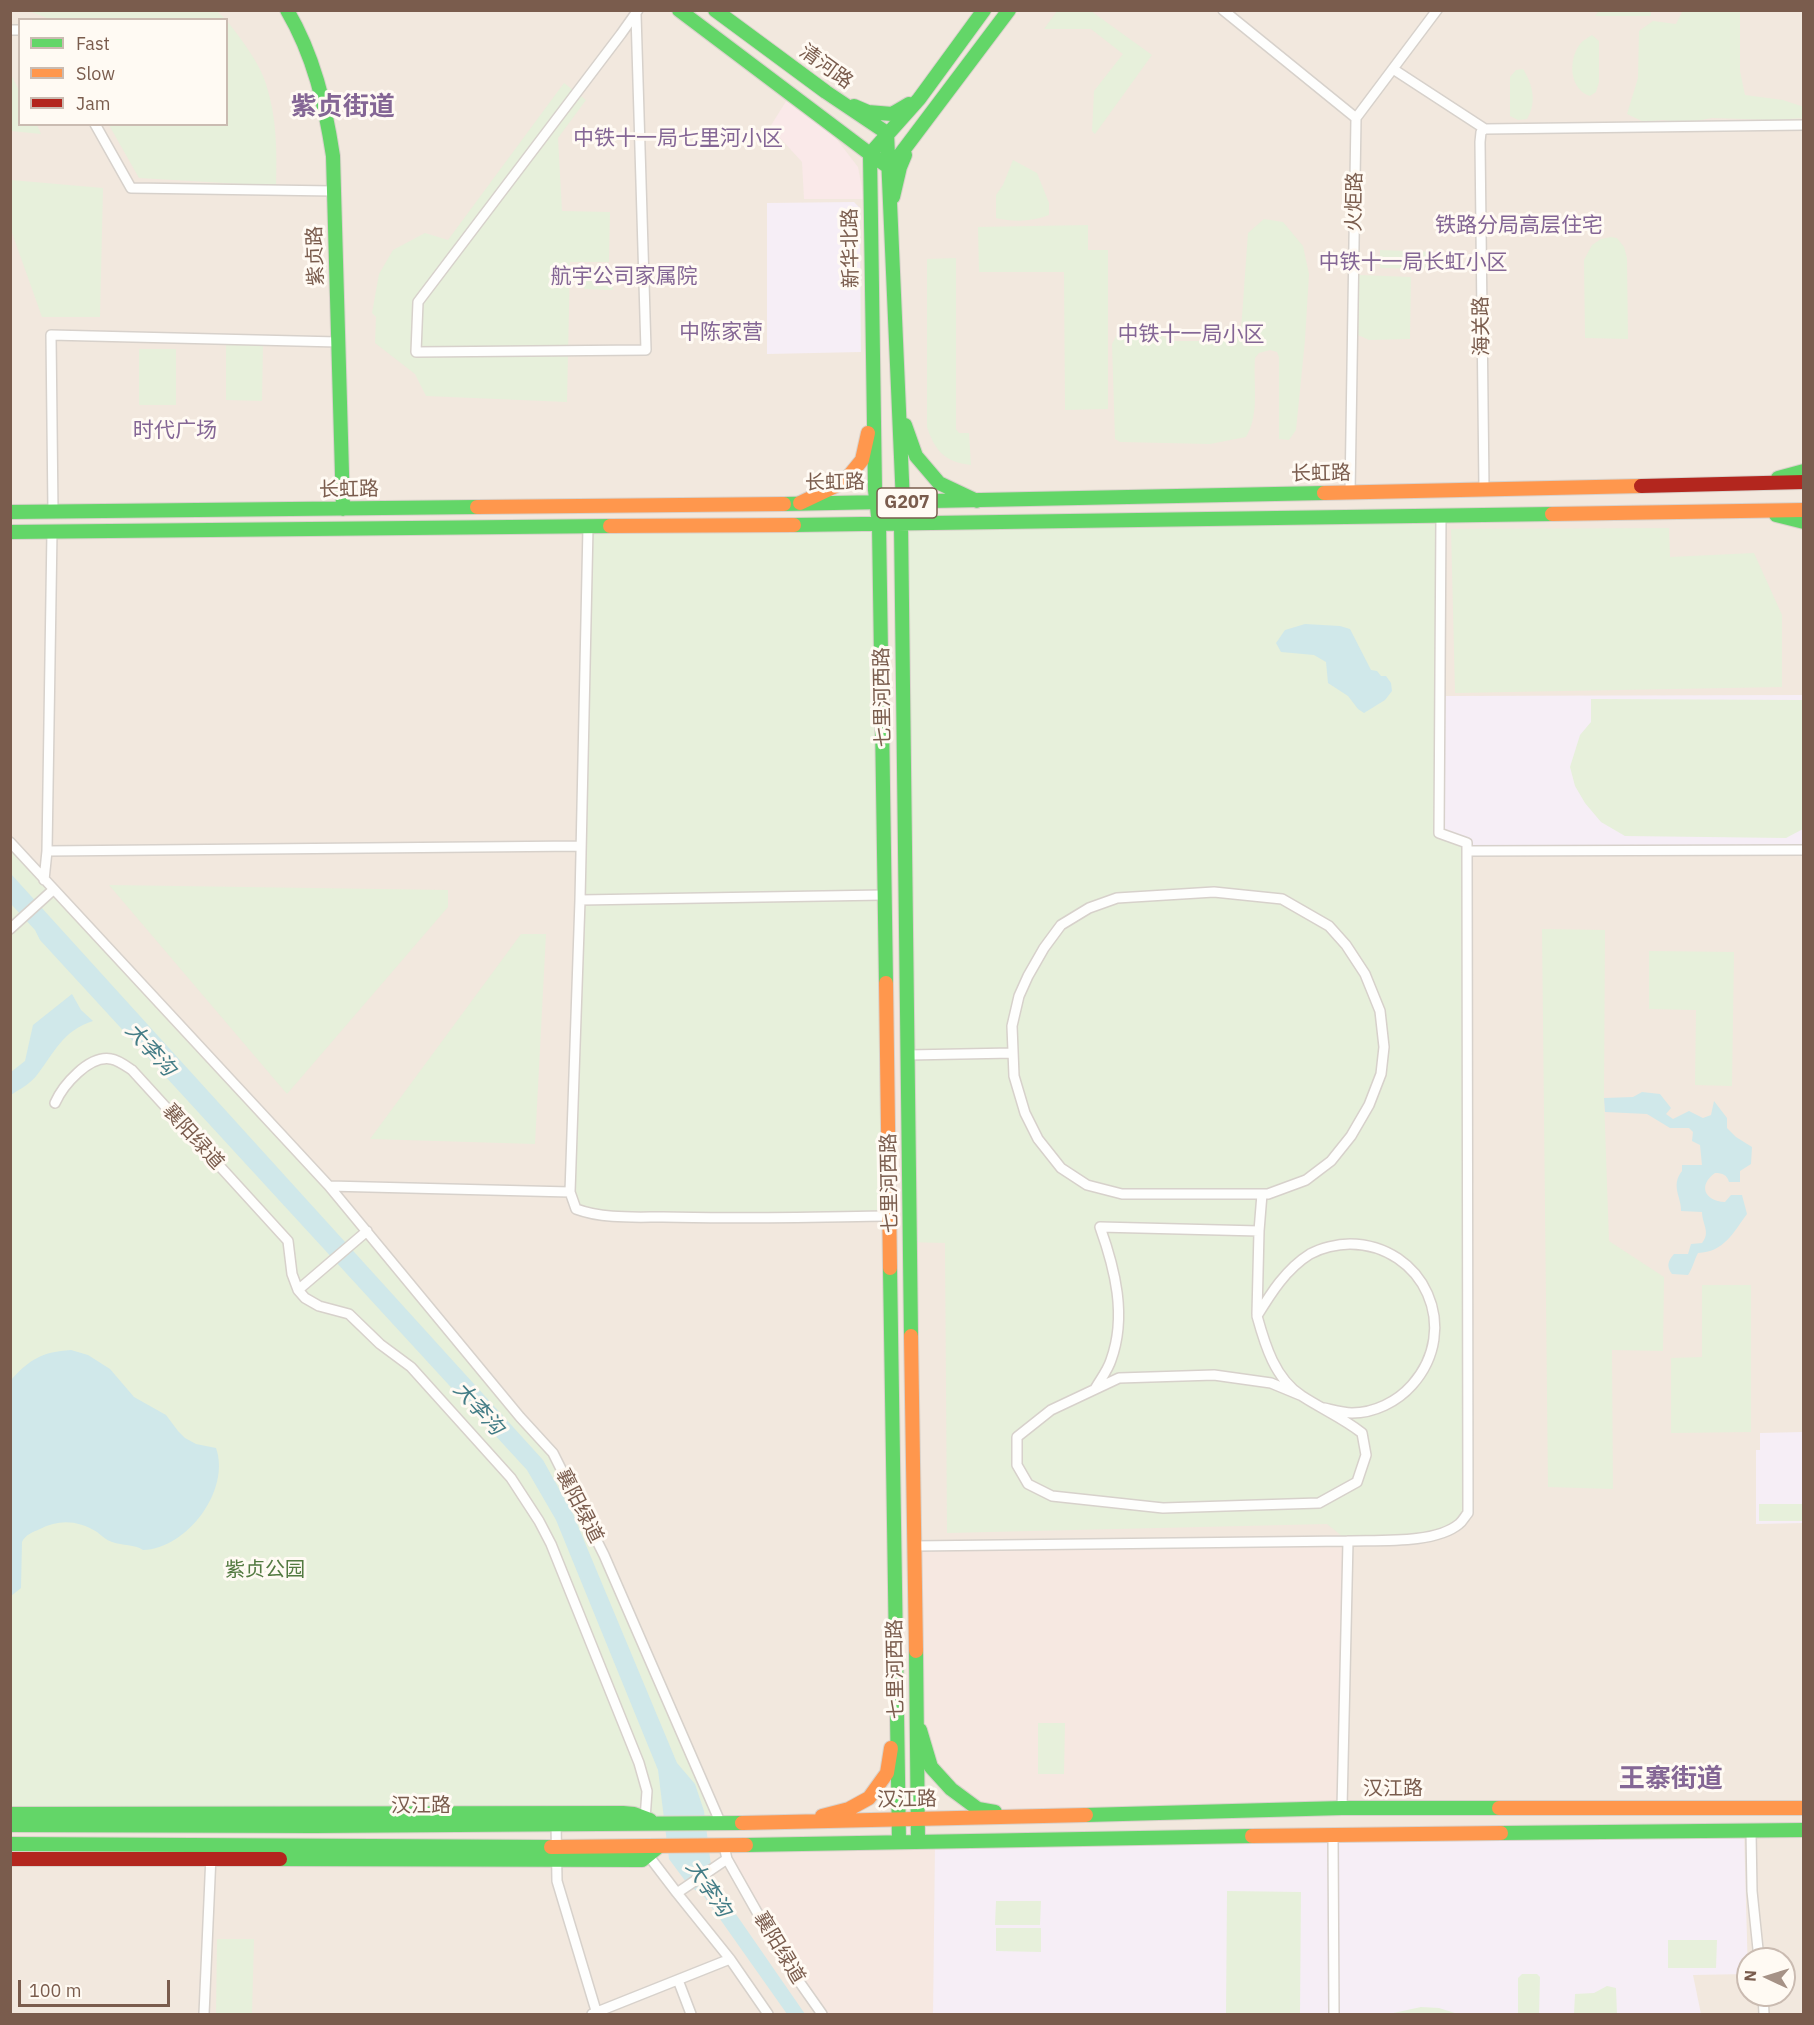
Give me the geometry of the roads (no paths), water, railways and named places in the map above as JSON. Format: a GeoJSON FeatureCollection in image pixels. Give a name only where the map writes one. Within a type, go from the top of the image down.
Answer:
{"type":"FeatureCollection","features":[{"type":"Feature","properties":{"kind":"main road","name":"紫贞路"},"geometry":{"type":"LineString","coordinates":[[287,10],[300,29],[313,60],[324,98],[333,156],[343,509]]}},
{"type":"Feature","properties":{"kind":"main road"},"geometry":{"type":"LineString","coordinates":[[679,10],[890,168]]}},
{"type":"Feature","properties":{"kind":"main road","name":"清河路"},"geometry":{"type":"LineString","coordinates":[[715,10],[826,92],[888,134]]}},
{"type":"Feature","properties":{"kind":"main road"},"geometry":{"type":"LineString","coordinates":[[870,154],[919,99],[984,10]]}},
{"type":"Feature","properties":{"kind":"main road"},"geometry":{"type":"LineString","coordinates":[[890,168],[1009,10]]}},
{"type":"Feature","properties":{"kind":"main road"},"geometry":{"type":"LineString","coordinates":[[826,92],[868,112],[892,114],[919,99]]}},
{"type":"Feature","properties":{"kind":"main road"},"geometry":{"type":"LineString","coordinates":[[842,133],[862,158],[870,210]]}},
{"type":"Feature","properties":{"kind":"main road"},"geometry":{"type":"LineString","coordinates":[[888,134],[890,168]]}},
{"type":"Feature","properties":{"kind":"main road"},"geometry":{"type":"LineString","coordinates":[[892,211],[894,187],[912,139]]}},
{"type":"Feature","properties":{"kind":"main road","name":"新华北路"},"geometry":{"type":"LineString","coordinates":[[870,154],[876,502],[879,524]]}},
{"type":"Feature","properties":{"kind":"main road","name":"新华北路"},"geometry":{"type":"LineString","coordinates":[[890,168],[903,503],[901,524]]}},
{"type":"Feature","properties":{"kind":"main road"},"geometry":{"type":"LineString","coordinates":[[900,409],[916,456],[939,483],[977,501]]}},
{"type":"Feature","properties":{"kind":"main road"},"geometry":{"type":"LineString","coordinates":[[800,503],[844,482],[862,460],[874,410]]}},
{"type":"Feature","properties":{"kind":"main road"},"geometry":{"type":"LineString","coordinates":[[1735,483],[1790,476],[1803,471]]}},
{"type":"Feature","properties":{"kind":"main road","name":"长虹路"},"geometry":{"type":"LineString","coordinates":[[10,512],[903,503],[1803,482]]}},
{"type":"Feature","properties":{"kind":"main road","name":"长虹路"},"geometry":{"type":"LineString","coordinates":[[10,532],[901,524],[1803,510]]}},
{"type":"Feature","properties":{"kind":"main road"},"geometry":{"type":"LineString","coordinates":[[1734,511],[1787,516],[1803,522]]}},
{"type":"Feature","properties":{"kind":"main road","name":"七里河西路"},"geometry":{"type":"LineString","coordinates":[[879,524],[899,1842]]}},
{"type":"Feature","properties":{"kind":"main road","name":"七里河西路"},"geometry":{"type":"LineString","coordinates":[[901,524],[918,1842]]}},
{"type":"Feature","properties":{"kind":"main road"},"geometry":{"type":"LineString","coordinates":[[800,1822],[849,1809],[869,1798],[887,1773],[897,1714]]}},
{"type":"Feature","properties":{"kind":"main road"},"geometry":{"type":"LineString","coordinates":[[916,1715],[931,1767],[951,1790],[978,1809],[1020,1816]]}},
{"type":"Feature","properties":{"kind":"main road","name":"汉江路"},"geometry":{"type":"LineString","coordinates":[[10,1825],[555,1819],[721,1824],[1342,1808],[1786,1808],[1803,1806]]}},
{"type":"Feature","properties":{"kind":"main road"},"geometry":{"type":"LineString","coordinates":[[10,1814],[555,1819]]}},
{"type":"Feature","properties":{"kind":"main road","name":"汉江路"},"geometry":{"type":"LineString","coordinates":[[10,1844],[212,1844],[557,1854],[653,1851],[726,1853],[899,1842],[1803,1830]]}},
{"type":"Feature","properties":{"kind":"main road"},"geometry":{"type":"LineString","coordinates":[[1788,1831],[1803,1837]]}},
{"type":"Feature","properties":{"kind":"main road"},"geometry":{"type":"LineString","coordinates":[[10,1859],[211,1860],[557,1854]]}},
{"type":"Feature","properties":{"kind":"street"},"geometry":{"type":"LineString","coordinates":[[1223,10],[1356,118],[1437,10]]}},
{"type":"Feature","properties":{"kind":"street"},"geometry":{"type":"LineString","coordinates":[[637,12],[646,350],[416,352],[418,302],[637,12]]}},
{"type":"Feature","properties":{"kind":"street"},"geometry":{"type":"LineString","coordinates":[[1393,69],[1485,129],[1803,125]]}},
{"type":"Feature","properties":{"kind":"street","name":"火炬路"},"geometry":{"type":"LineString","coordinates":[[1350,493],[1356,118]]}},
{"type":"Feature","properties":{"kind":"street"},"geometry":{"type":"LineString","coordinates":[[95,126],[131,188],[334,191]]}},
{"type":"Feature","properties":{"kind":"street","name":"海关路"},"geometry":{"type":"LineString","coordinates":[[1484,489],[1480,142],[1481,132],[1485,129]]}},
{"type":"Feature","properties":{"kind":"street"},"geometry":{"type":"LineString","coordinates":[[52,512],[51,335],[338,342]]}},
{"type":"Feature","properties":{"kind":"street"},"geometry":{"type":"LineString","coordinates":[[914,1546],[1348,1541],[1413,1538],[1439,1534],[1459,1524],[1468,1513],[1467,843],[1439,833],[1441,515]]}},
{"type":"Feature","properties":{"kind":"street"},"geometry":{"type":"LineString","coordinates":[[588,527],[580,900],[570,1192],[576,1209],[590,1214],[611,1216],[717,1219],[888,1216]]}},
{"type":"Feature","properties":{"kind":"street"},"geometry":{"type":"LineString","coordinates":[[44,880],[47,851],[52,531]]}},
{"type":"Feature","properties":{"kind":"street"},"geometry":{"type":"LineString","coordinates":[[10,842],[44,880]]}},
{"type":"Feature","properties":{"kind":"street"},"geometry":{"type":"LineString","coordinates":[[47,851],[581,846]]}},
{"type":"Feature","properties":{"kind":"street"},"geometry":{"type":"LineString","coordinates":[[1467,851],[1803,850]]}},
{"type":"Feature","properties":{"kind":"street","name":"襄阳绿道"},"geometry":{"type":"LineString","coordinates":[[44,880],[329,1186],[364,1233],[553,1453],[604,1556],[721,1824]]}},
{"type":"Feature","properties":{"kind":"street"},"geometry":{"type":"LineString","coordinates":[[12,928],[52,891]]}},
{"type":"Feature","properties":{"kind":"street"},"geometry":{"type":"LineString","coordinates":[[1214,892],[1282,899],[1329,926],[1347,945],[1365,974],[1380,1011],[1384,1047],[1381,1074],[1369,1105],[1351,1136],[1330,1161],[1306,1180],[1268,1194],[1262,1194],[1122,1194],[1087,1185],[1061,1167],[1038,1139],[1025,1113],[1014,1076],[1012,1026],[1019,996],[1028,976],[1060,925],[1089,908],[1117,898],[1214,892]]}},
{"type":"Feature","properties":{"kind":"street"},"geometry":{"type":"LineString","coordinates":[[580,900],[884,896]]}},
{"type":"Feature","properties":{"kind":"street"},"geometry":{"type":"LineString","coordinates":[[908,1055],[1013,1053]]}},
{"type":"Feature","properties":{"kind":"street","name":"襄阳绿道"},"geometry":{"type":"LineString","coordinates":[[55,1103],[61,1090],[74,1077],[85,1067],[100,1059],[112,1059],[132,1070],[288,1241],[292,1274],[298,1290]]}},
{"type":"Feature","properties":{"kind":"street"},"geometry":{"type":"LineString","coordinates":[[329,1186],[570,1192]]}},
{"type":"Feature","properties":{"kind":"street"},"geometry":{"type":"LineString","coordinates":[[1262,1194],[1257,1316],[1266,1349],[1281,1375],[1300,1395]]}},
{"type":"Feature","properties":{"kind":"street"},"geometry":{"type":"LineString","coordinates":[[1095,1389],[1111,1360],[1118,1322],[1114,1270],[1100,1227],[1259,1231]]}},
{"type":"Feature","properties":{"kind":"street"},"geometry":{"type":"LineString","coordinates":[[364,1233],[298,1290],[305,1298],[319,1305],[349,1314],[380,1344],[411,1366],[515,1484],[540,1521],[639,1763],[647,1791],[651,1821]]}},
{"type":"Feature","properties":{"kind":"street"},"geometry":{"type":"LineString","coordinates":[[1257,1316],[1275,1288],[1290,1271],[1311,1254],[1338,1244],[1365,1245],[1392,1253],[1414,1271],[1429,1294],[1436,1321],[1433,1349],[1422,1374],[1403,1395],[1379,1408],[1352,1413],[1324,1408]]}},
{"type":"Feature","properties":{"kind":"street"},"geometry":{"type":"LineString","coordinates":[[1214,1375],[1271,1383],[1300,1395],[1348,1422],[1362,1433],[1366,1455],[1357,1482],[1318,1503],[1163,1508],[1052,1496],[1028,1484],[1017,1465],[1017,1437],[1051,1410],[1119,1378],[1214,1375]]}},
{"type":"Feature","properties":{"kind":"street"},"geometry":{"type":"LineString","coordinates":[[1342,1808],[1348,1541]]}},
{"type":"Feature","properties":{"kind":"street"},"geometry":{"type":"LineString","coordinates":[[555,1819],[557,1881],[595,2014],[730,1959]]}},
{"type":"Feature","properties":{"kind":"street"},"geometry":{"type":"LineString","coordinates":[[1752,1831],[1752,1891],[1758,1947]]}},
{"type":"Feature","properties":{"kind":"street"},"geometry":{"type":"LineString","coordinates":[[1333,1835],[1334,2014]]}},
{"type":"Feature","properties":{"kind":"street"},"geometry":{"type":"LineString","coordinates":[[204,2014],[212,1844]]}},
{"type":"Feature","properties":{"kind":"street"},"geometry":{"type":"LineString","coordinates":[[653,1851],[768,2014]]}},
{"type":"Feature","properties":{"kind":"street"},"geometry":{"type":"LineString","coordinates":[[681,1890],[716,1868],[726,1853]]}},
{"type":"Feature","properties":{"kind":"street","name":"襄阳绿道"},"geometry":{"type":"LineString","coordinates":[[726,1853],[784,1960],[822,2014]]}},
{"type":"Feature","properties":{"kind":"street"},"geometry":{"type":"LineString","coordinates":[[678,1980],[691,2014]]}},
{"type":"Feature","properties":{"kind":"water"},"geometry":{"type":"Polygon","coordinates":[[[1305,624],[1340,626],[1350,629],[1371,670],[1377,671],[1381,676],[1386,676],[1391,683],[1392,691],[1385,700],[1364,713],[1348,696],[1328,683],[1326,662],[1314,655],[1281,652],[1276,643],[1285,630],[1305,624]]]}},
{"type":"Feature","properties":{"kind":"water","name":"大李沟"},"geometry":{"type":"Polygon","coordinates":[[[11,874],[543,1460],[573,1514],[677,1763],[695,1784],[704,1811],[713,1881],[805,2014],[787,2014],[703,1895],[689,1886],[669,1859],[658,1770],[556,1520],[527,1470],[40,940],[35,930],[11,904],[11,874]]]}},
{"type":"Feature","properties":{"kind":"water"},"geometry":{"type":"Polygon","coordinates":[[[72,994],[81,1010],[93,1021],[82,1025],[66,1036],[34,1078],[11,1095],[11,1072],[25,1061],[33,1025],[72,994]]]}},
{"type":"Feature","properties":{"kind":"water"},"geometry":{"type":"Polygon","coordinates":[[[1642,1092],[1660,1094],[1671,1108],[1666,1114],[1673,1119],[1689,1111],[1703,1118],[1711,1115],[1714,1101],[1727,1118],[1727,1128],[1752,1147],[1751,1164],[1740,1171],[1740,1182],[1729,1182],[1724,1175],[1715,1173],[1706,1182],[1705,1187],[1708,1196],[1718,1201],[1725,1202],[1731,1195],[1742,1195],[1747,1214],[1721,1245],[1707,1252],[1698,1253],[1688,1275],[1672,1274],[1669,1264],[1674,1254],[1688,1254],[1691,1244],[1702,1243],[1705,1239],[1702,1212],[1681,1211],[1677,1187],[1682,1165],[1702,1165],[1700,1145],[1692,1141],[1693,1132],[1689,1128],[1670,1128],[1647,1114],[1605,1112],[1604,1098],[1633,1097],[1642,1092]]]}},
{"type":"Feature","properties":{"kind":"water"},"geometry":{"type":"Polygon","coordinates":[[[71,1350],[88,1355],[110,1369],[134,1397],[166,1415],[185,1438],[196,1444],[216,1448],[219,1464],[217,1482],[202,1514],[175,1540],[159,1547],[143,1550],[116,1543],[90,1528],[68,1522],[47,1526],[32,1533],[22,1542],[21,1588],[11,1596],[11,1380],[37,1358],[71,1350]]]}},
{"type":"Feature","properties":{"kind":"district","name":"紫贞街道"},"geometry":{"type":"Point","coordinates":[343,107]}},
{"type":"Feature","properties":{"kind":"district","name":"中铁十一局七里河小区"},"geometry":{"type":"Point","coordinates":[678,139]}},
{"type":"Feature","properties":{"kind":"district","name":"铁路分局高层住宅"},"geometry":{"type":"Point","coordinates":[1519,226]}},
{"type":"Feature","properties":{"kind":"district","name":"中铁十一局长虹小区"},"geometry":{"type":"Point","coordinates":[1413,263]}},
{"type":"Feature","properties":{"kind":"district","name":"航宇公司家属院"},"geometry":{"type":"Point","coordinates":[624,277]}},
{"type":"Feature","properties":{"kind":"district","name":"中陈家营"},"geometry":{"type":"Point","coordinates":[721,333]}},
{"type":"Feature","properties":{"kind":"district","name":"中铁十一局小区"},"geometry":{"type":"Point","coordinates":[1191,335]}},
{"type":"Feature","properties":{"kind":"district","name":"时代广场"},"geometry":{"type":"Point","coordinates":[175,431]}},
{"type":"Feature","properties":{"kind":"district","name":"王寨街道"},"geometry":{"type":"Point","coordinates":[1671,1779]}},
{"type":"Feature","properties":{"kind":"park label","name":"紫贞公园"},"geometry":{"type":"Point","coordinates":[265,1570]}}]}
